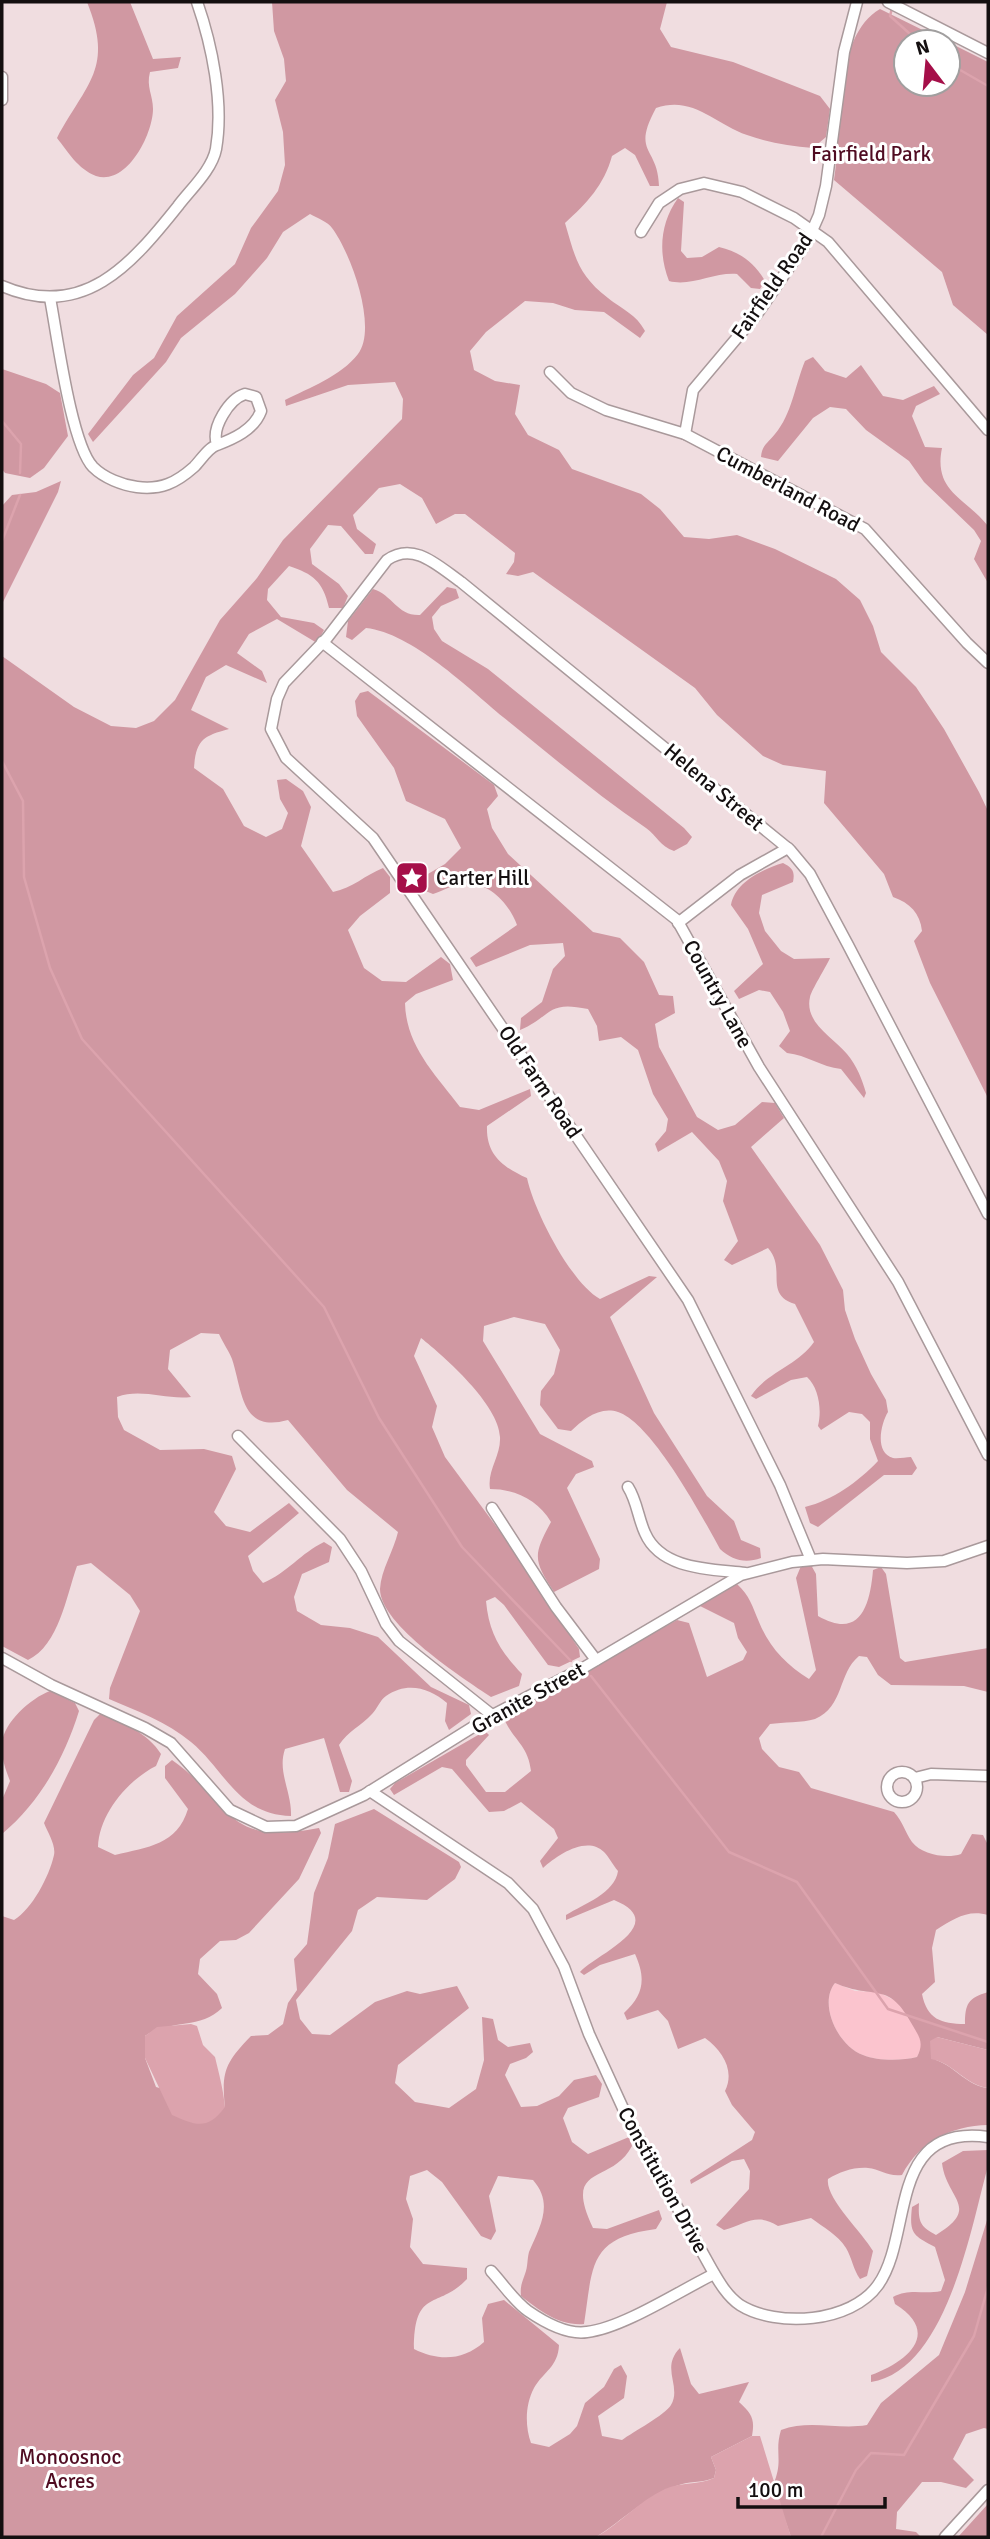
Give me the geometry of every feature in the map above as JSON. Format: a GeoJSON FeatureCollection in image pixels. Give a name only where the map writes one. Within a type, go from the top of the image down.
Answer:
{"type":"FeatureCollection","features":[{"type":"Feature","properties":{"kind":"street"},"geometry":{"type":"LineString","coordinates":[[2,285],[19,293],[50,298],[102,284],[134,257],[201,177],[215,151],[217,124],[213,71],[197,2]]}},
{"type":"Feature","properties":{"kind":"street","name":"Fairfield Road"},"geometry":{"type":"LineString","coordinates":[[685,434],[693,390],[757,314],[813,230],[826,186],[844,52],[857,2]]}},
{"type":"Feature","properties":{"kind":"street"},"geometry":{"type":"LineString","coordinates":[[888,2],[988,53]]}},
{"type":"Feature","properties":{"kind":"street"},"geometry":{"type":"LineString","coordinates":[[2,77],[2,100]]}},
{"type":"Feature","properties":{"kind":"street"},"geometry":{"type":"LineString","coordinates":[[641,232],[659,203],[680,189],[705,183],[742,192],[813,230],[828,242],[988,430]]}},
{"type":"Feature","properties":{"kind":"street"},"geometry":{"type":"LineString","coordinates":[[50,298],[78,437],[94,468],[118,482],[152,489],[177,482],[217,444],[228,443],[257,420],[261,411],[256,397],[245,394],[235,400],[216,427],[217,444]]}},
{"type":"Feature","properties":{"kind":"street","name":"Cumberland Road"},"geometry":{"type":"LineString","coordinates":[[550,372],[571,393],[606,410],[685,434],[865,529],[988,663]]}},
{"type":"Feature","properties":{"kind":"street","name":"Helena Street"},"geometry":{"type":"LineString","coordinates":[[323,642],[387,561],[398,553],[424,556],[461,582],[788,848],[810,874],[988,1214]]}},
{"type":"Feature","properties":{"kind":"street","name":"Country Lane"},"geometry":{"type":"LineString","coordinates":[[323,642],[460,747],[678,923],[759,1067],[898,1282],[988,1455]]}},
{"type":"Feature","properties":{"kind":"street","name":"Old Farm Road"},"geometry":{"type":"LineString","coordinates":[[323,642],[284,683],[277,699],[271,729],[277,742],[286,758],[373,838],[687,1297],[774,1474],[811,1560]]}},
{"type":"Feature","properties":{"kind":"street"},"geometry":{"type":"LineString","coordinates":[[678,923],[740,875],[788,848]]}},
{"type":"Feature","properties":{"kind":"street"},"geometry":{"type":"LineString","coordinates":[[238,1436],[340,1539],[361,1571],[386,1624],[399,1641],[492,1715]]}},
{"type":"Feature","properties":{"kind":"street"},"geometry":{"type":"LineString","coordinates":[[628,1487],[645,1533],[659,1552],[699,1568],[749,1573]]}},
{"type":"Feature","properties":{"kind":"street"},"geometry":{"type":"LineString","coordinates":[[492,1507],[556,1607],[596,1660]]}},
{"type":"Feature","properties":{"kind":"street","name":"Granite Street"},"geometry":{"type":"LineString","coordinates":[[2,1658],[51,1685],[106,1708],[171,1744],[230,1810],[266,1827],[296,1826],[370,1791],[492,1715],[596,1660],[710,1591],[749,1573],[811,1560],[944,1561],[988,1546]]}},
{"type":"Feature","properties":{"kind":"street"},"geometry":{"type":"LineString","coordinates":[[915,1778],[932,1774],[988,1776]]}},
{"type":"Feature","properties":{"kind":"street","name":"Constitution Drive"},"geometry":{"type":"LineString","coordinates":[[370,1791],[508,1883],[533,1909],[564,1967],[589,2034],[627,2117],[714,2274],[726,2292],[740,2304],[757,2313],[779,2317],[833,2313],[857,2304],[878,2285],[889,2256],[902,2202],[916,2168],[936,2147],[949,2139],[988,2137]]}},
{"type":"Feature","properties":{"kind":"street"},"geometry":{"type":"LineString","coordinates":[[491,2271],[525,2309],[547,2323],[570,2331],[587,2332],[629,2317],[714,2274]]}},
{"type":"Feature","properties":{"kind":"street"},"geometry":{"type":"LineString","coordinates":[[945,2537],[988,2490]]}},
{"type":"Feature","properties":{"kind":"shaded area"},"geometry":{"type":"Polygon","coordinates":[[[835,1983],[855,1991],[878,1992],[902,2004],[921,2037],[921,2049],[917,2057],[897,2060],[876,2058],[863,2055],[846,2043],[833,2024],[830,2013],[830,1992],[835,1983]]]}},
{"type":"Feature","properties":{"kind":"shaded area"},"geometry":{"type":"Polygon","coordinates":[[[191,2024],[197,2026],[203,2045],[215,2057],[225,2107],[213,2120],[201,2124],[172,2115],[145,2058],[145,2036],[157,2027],[191,2024]]]}},
{"type":"Feature","properties":{"kind":"shaded area"},"geometry":{"type":"Polygon","coordinates":[[[937,2037],[988,2050],[988,2088],[973,2083],[939,2061],[931,2059],[930,2041],[937,2037]]]}},
{"type":"Feature","properties":{"kind":"shaded area"},"geometry":{"type":"Polygon","coordinates":[[[752,2436],[760,2436],[791,2537],[596,2537],[665,2489],[714,2478],[716,2470],[711,2457],[752,2436]]]}},
{"type":"Feature","properties":{"kind":"green space"},"geometry":{"type":"Polygon","coordinates":[[[87,2],[130,2],[153,59],[181,57],[178,68],[150,72],[153,109],[143,144],[128,166],[107,177],[96,176],[84,169],[57,138],[87,88],[97,60],[95,25],[87,2]]]}},
{"type":"Feature","properties":{"kind":"green space"},"geometry":{"type":"Polygon","coordinates":[[[272,2],[667,2],[660,29],[671,47],[733,62],[820,96],[830,109],[826,137],[813,148],[755,138],[703,112],[681,105],[656,108],[649,123],[646,142],[658,173],[659,186],[650,186],[635,155],[625,148],[612,156],[594,193],[565,223],[575,256],[584,273],[598,290],[633,316],[645,331],[640,338],[604,312],[525,301],[486,332],[470,351],[474,370],[495,381],[520,385],[515,414],[528,435],[559,450],[572,469],[641,494],[660,509],[684,537],[709,539],[737,535],[775,549],[836,579],[860,600],[873,626],[881,652],[916,687],[944,729],[988,811],[988,1098],[930,983],[914,941],[922,931],[919,919],[909,906],[893,897],[884,874],[824,803],[826,771],[783,765],[763,756],[717,715],[695,688],[533,572],[518,576],[506,574],[514,562],[515,553],[465,514],[455,514],[436,524],[422,498],[400,484],[379,488],[353,515],[357,529],[376,544],[373,554],[365,554],[341,526],[328,525],[310,549],[312,564],[339,584],[348,596],[343,608],[329,608],[324,591],[316,580],[289,566],[268,589],[267,600],[281,617],[314,623],[324,630],[317,643],[277,619],[249,634],[237,653],[262,671],[267,683],[226,665],[206,677],[191,710],[229,729],[202,741],[194,768],[223,789],[244,826],[266,837],[282,829],[288,813],[280,799],[277,780],[286,779],[303,791],[311,807],[301,846],[333,892],[347,888],[383,868],[390,877],[390,893],[360,916],[348,930],[364,968],[382,981],[406,982],[441,957],[450,964],[453,980],[416,994],[405,1003],[410,1033],[416,1046],[460,1107],[479,1110],[530,1089],[531,1096],[487,1126],[489,1145],[498,1159],[527,1178],[537,1209],[555,1245],[577,1278],[600,1299],[649,1276],[657,1277],[610,1317],[654,1413],[707,1496],[734,1521],[741,1540],[760,1548],[761,1558],[739,1560],[720,1549],[675,1472],[646,1433],[631,1420],[618,1412],[604,1411],[586,1419],[571,1431],[558,1429],[540,1405],[541,1391],[554,1374],[560,1350],[545,1324],[514,1317],[484,1326],[483,1341],[540,1434],[592,1461],[594,1467],[576,1474],[567,1488],[600,1559],[599,1569],[554,1592],[542,1572],[538,1557],[541,1542],[551,1522],[540,1508],[525,1497],[490,1489],[490,1476],[500,1444],[497,1424],[491,1411],[469,1383],[421,1338],[414,1356],[437,1406],[432,1427],[445,1457],[507,1541],[579,1649],[580,1657],[559,1667],[548,1665],[504,1605],[495,1597],[486,1601],[497,1641],[522,1674],[519,1686],[491,1697],[425,1649],[393,1618],[380,1589],[398,1532],[347,1490],[288,1420],[273,1423],[261,1421],[253,1415],[246,1407],[232,1359],[219,1334],[201,1333],[170,1350],[168,1369],[191,1397],[135,1394],[117,1397],[118,1417],[124,1430],[160,1450],[204,1449],[232,1456],[236,1469],[214,1512],[226,1526],[250,1532],[289,1503],[299,1513],[248,1556],[253,1571],[263,1583],[324,1542],[332,1547],[329,1562],[302,1574],[294,1597],[297,1611],[321,1625],[350,1628],[378,1637],[431,1687],[469,1705],[471,1714],[449,1730],[445,1721],[447,1703],[433,1693],[410,1688],[394,1691],[386,1696],[372,1714],[339,1745],[352,1781],[349,1792],[340,1792],[324,1738],[285,1749],[283,1766],[291,1816],[273,1814],[245,1800],[203,1753],[182,1735],[109,1699],[110,1688],[140,1611],[130,1595],[91,1563],[77,1566],[60,1619],[39,1653],[28,1660],[2,1646],[2,656],[74,707],[111,726],[136,728],[154,721],[175,700],[220,620],[257,578],[283,540],[402,419],[403,399],[395,382],[348,385],[286,406],[285,400],[324,381],[351,362],[363,342],[365,327],[360,291],[347,255],[330,226],[310,214],[283,232],[267,258],[235,294],[181,338],[166,362],[93,442],[88,434],[133,375],[154,358],[177,316],[235,264],[251,228],[278,191],[285,165],[283,132],[275,100],[286,81],[284,59],[274,31],[272,2]]]}},
{"type":"Feature","properties":{"kind":"green space","name":"Fairfield Park"},"geometry":{"type":"Polygon","coordinates":[[[880,9],[919,28],[892,28],[892,98],[962,98],[962,49],[988,62],[988,335],[953,305],[942,272],[834,180],[842,86],[854,41],[865,22],[880,9]]]}},
{"type":"Feature","properties":{"kind":"green space"},"geometry":{"type":"Polygon","coordinates":[[[678,198],[684,202],[681,251],[687,258],[702,257],[719,247],[734,252],[751,263],[761,274],[765,281],[760,289],[751,288],[737,274],[686,282],[669,281],[663,260],[664,228],[678,198]]]}},
{"type":"Feature","properties":{"kind":"green space"},"geometry":{"type":"Polygon","coordinates":[[[813,357],[825,371],[846,378],[861,365],[883,396],[903,400],[934,386],[940,394],[916,406],[912,416],[925,447],[942,448],[940,463],[947,485],[988,526],[988,583],[974,559],[981,541],[974,530],[924,482],[909,461],[866,430],[846,409],[830,407],[813,418],[778,461],[761,457],[764,447],[785,418],[805,361],[813,357]]]}},
{"type":"Feature","properties":{"kind":"green space"},"geometry":{"type":"Polygon","coordinates":[[[2,369],[46,384],[60,393],[68,436],[44,468],[30,478],[5,473],[2,469],[2,369]]]}},
{"type":"Feature","properties":{"kind":"green space"},"geometry":{"type":"Polygon","coordinates":[[[61,481],[2,604],[2,506],[12,495],[36,492],[61,481]]]}},
{"type":"Feature","properties":{"kind":"green space"},"geometry":{"type":"Polygon","coordinates":[[[447,587],[456,589],[459,598],[441,606],[432,617],[434,629],[442,641],[488,669],[684,828],[692,837],[687,844],[674,851],[665,846],[456,677],[402,640],[366,628],[352,640],[346,637],[348,621],[373,589],[386,596],[400,609],[420,615],[447,587]]]}},
{"type":"Feature","properties":{"kind":"green space"},"geometry":{"type":"Polygon","coordinates":[[[368,691],[494,785],[498,796],[487,809],[492,828],[508,854],[593,932],[620,938],[644,962],[659,995],[673,996],[675,1013],[655,1024],[659,1047],[697,1117],[718,1130],[735,1125],[762,1102],[775,1103],[784,1118],[751,1147],[820,1245],[843,1290],[845,1310],[855,1339],[886,1400],[888,1412],[881,1437],[883,1450],[893,1458],[911,1457],[917,1468],[912,1475],[884,1475],[818,1527],[810,1523],[805,1507],[845,1489],[878,1461],[870,1439],[870,1422],[862,1414],[849,1412],[821,1430],[818,1426],[820,1413],[817,1393],[807,1377],[791,1380],[756,1399],[751,1396],[765,1381],[799,1357],[814,1342],[795,1304],[785,1300],[780,1294],[773,1256],[768,1248],[732,1265],[724,1260],[738,1241],[723,1201],[727,1181],[719,1161],[692,1132],[658,1152],[655,1144],[666,1131],[668,1119],[653,1094],[638,1050],[621,1037],[599,1041],[597,1026],[588,1009],[557,1008],[520,1030],[521,1018],[542,1002],[553,969],[565,956],[563,943],[530,945],[476,967],[470,958],[517,925],[509,909],[497,895],[482,886],[464,883],[433,894],[423,890],[421,878],[445,864],[461,848],[445,819],[406,801],[394,768],[357,716],[355,701],[360,693],[368,691]]]}},
{"type":"Feature","properties":{"kind":"green space"},"geometry":{"type":"Polygon","coordinates":[[[783,863],[793,871],[793,882],[762,895],[759,913],[765,931],[781,951],[794,959],[830,958],[813,989],[809,1006],[815,1022],[854,1063],[866,1093],[864,1098],[841,1069],[787,1053],[779,1046],[790,1031],[783,1012],[770,992],[759,990],[739,999],[734,991],[763,964],[748,929],[731,905],[734,897],[751,878],[783,863]]]}},
{"type":"Feature","properties":{"kind":"green space"},"geometry":{"type":"Polygon","coordinates":[[[811,1565],[816,1574],[818,1616],[844,1624],[860,1616],[869,1596],[873,1570],[881,1567],[886,1574],[900,1658],[905,1662],[988,1648],[988,1692],[964,1686],[891,1685],[878,1675],[867,1657],[859,1656],[847,1671],[836,1698],[824,1714],[810,1720],[770,1724],[759,1738],[762,1749],[779,1767],[799,1772],[811,1788],[894,1812],[912,1842],[928,1853],[942,1856],[961,1854],[972,1834],[983,1835],[988,1845],[988,1915],[967,1914],[936,1930],[932,1948],[935,1982],[922,1994],[927,2009],[936,2018],[949,2023],[965,2024],[969,2003],[988,1992],[988,2050],[937,2037],[936,2060],[974,2084],[988,2088],[988,2125],[961,2128],[938,2138],[918,2153],[902,2175],[862,2168],[847,2170],[828,2179],[832,2196],[873,2251],[867,2276],[860,2279],[843,2243],[811,2218],[778,2226],[757,2220],[724,2230],[716,2225],[749,2189],[750,2171],[744,2159],[732,2161],[691,2184],[690,2180],[752,2140],[755,2132],[732,2105],[725,2091],[729,2076],[726,2062],[711,2043],[705,2038],[678,2049],[668,2021],[658,2010],[627,2020],[624,2013],[636,2000],[642,1978],[635,1954],[600,1965],[584,1975],[580,1972],[624,1939],[633,1929],[635,1919],[630,1909],[614,1900],[566,1920],[566,1915],[605,1892],[616,1879],[618,1871],[604,1852],[597,1847],[581,1846],[564,1853],[543,1868],[540,1861],[558,1838],[554,1829],[521,1802],[504,1811],[489,1812],[452,1769],[442,1767],[394,1795],[390,1789],[395,1783],[485,1731],[489,1735],[466,1760],[466,1765],[486,1792],[505,1792],[531,1771],[527,1754],[503,1716],[677,1620],[689,1623],[707,1677],[743,1660],[747,1652],[738,1638],[734,1623],[700,1606],[737,1584],[748,1597],[773,1647],[793,1668],[809,1679],[816,1670],[796,1578],[801,1566],[811,1565]],[[835,1983],[829,2002],[833,2024],[846,2043],[863,2055],[876,2058],[897,2060],[917,2057],[921,2044],[919,2037],[896,2002],[888,1996],[835,1983]]]}},
{"type":"Feature","properties":{"kind":"green space"},"geometry":{"type":"Polygon","coordinates":[[[50,1691],[75,1703],[79,1711],[58,1763],[39,1794],[2,1834],[2,1800],[10,1781],[2,1753],[4,1735],[20,1712],[50,1691]]]}},
{"type":"Feature","properties":{"kind":"green space","name":"Monoosnoc Acres"},"geometry":{"type":"Polygon","coordinates":[[[100,1714],[142,1734],[161,1754],[156,1766],[135,1780],[117,1799],[104,1822],[98,1847],[115,1855],[139,1850],[160,1842],[177,1830],[188,1809],[165,1778],[165,1766],[172,1760],[192,1776],[233,1818],[247,1826],[264,1832],[319,1828],[321,1833],[299,1879],[249,1933],[236,1940],[220,1941],[200,1959],[198,1974],[217,1994],[222,2008],[204,2019],[164,2028],[145,2036],[145,2058],[156,2087],[225,2107],[225,2076],[231,2060],[251,2036],[268,2035],[283,2024],[288,2003],[297,1990],[294,1959],[307,1944],[314,1893],[328,1858],[335,1824],[374,1809],[459,1862],[461,1867],[455,1879],[427,1900],[377,1897],[358,1910],[352,1931],[296,2000],[300,2019],[312,2034],[330,2035],[375,2002],[407,1991],[420,1994],[457,1986],[469,2008],[398,2065],[395,2083],[415,2102],[449,2108],[476,2089],[484,2060],[482,2017],[493,2019],[498,2040],[508,2047],[530,2043],[533,2052],[510,2064],[505,2075],[521,2107],[537,2106],[559,2096],[574,2080],[596,2075],[602,2084],[599,2097],[568,2108],[563,2118],[572,2142],[588,2154],[629,2137],[632,2146],[623,2158],[586,2184],[583,2193],[585,2207],[593,2228],[607,2229],[659,2210],[662,2219],[656,2229],[617,2239],[606,2248],[593,2271],[584,2324],[566,2323],[543,2312],[521,2296],[529,2252],[544,2206],[543,2198],[533,2180],[498,2176],[489,2196],[496,2231],[491,2240],[481,2236],[442,2182],[427,2170],[410,2176],[406,2199],[413,2219],[410,2247],[423,2264],[467,2268],[467,2279],[423,2308],[415,2329],[414,2349],[441,2357],[468,2353],[484,2342],[482,2318],[488,2304],[504,2300],[559,2345],[556,2359],[534,2388],[528,2408],[527,2423],[531,2443],[549,2447],[570,2434],[577,2426],[585,2403],[604,2387],[614,2369],[621,2365],[627,2376],[624,2398],[598,2416],[602,2436],[622,2440],[662,2414],[674,2398],[671,2370],[674,2355],[680,2348],[691,2384],[699,2394],[749,2382],[739,2402],[751,2417],[752,2436],[711,2457],[716,2470],[714,2478],[681,2484],[665,2491],[644,2502],[596,2537],[2,2537],[2,1916],[14,1920],[21,1915],[44,1882],[54,1851],[44,1823],[94,1720],[100,1714]]]}},
{"type":"Feature","properties":{"kind":"green space"},"geometry":{"type":"Polygon","coordinates":[[[988,2150],[988,2166],[964,2258],[937,2324],[919,2352],[897,2372],[871,2382],[871,2375],[897,2363],[907,2354],[918,2336],[916,2326],[909,2315],[895,2304],[893,2297],[905,2293],[941,2291],[945,2280],[935,2247],[914,2233],[911,2223],[912,2207],[919,2203],[921,2223],[936,2235],[950,2225],[957,2217],[959,2209],[942,2163],[963,2151],[988,2150]]]}},
{"type":"Feature","properties":{"kind":"green space"},"geometry":{"type":"Polygon","coordinates":[[[988,2217],[988,2429],[966,2434],[953,2459],[974,2480],[966,2488],[941,2482],[922,2482],[897,2512],[896,2529],[916,2532],[921,2537],[791,2537],[773,2485],[778,2469],[781,2430],[802,2425],[867,2425],[881,2403],[939,2355],[965,2292],[988,2217]]]}},
{"type":"Feature","properties":{"kind":"green space"},"geometry":{"type":"Polygon","coordinates":[[[988,2504],[988,2537],[958,2537],[988,2504]]]}},
{"type":"Feature","properties":{"kind":"waterway"},"geometry":{"type":"LineString","coordinates":[[892,8],[890,16],[903,28]]}},
{"type":"Feature","properties":{"kind":"waterway"},"geometry":{"type":"LineString","coordinates":[[962,71],[988,86]]}},
{"type":"Feature","properties":{"kind":"waterway"},"geometry":{"type":"LineString","coordinates":[[2,421],[21,444],[20,473]]}},
{"type":"Feature","properties":{"kind":"waterway"},"geometry":{"type":"LineString","coordinates":[[2,541],[20,495]]}},
{"type":"Feature","properties":{"kind":"waterway"},"geometry":{"type":"LineString","coordinates":[[2,761],[23,801],[24,877],[50,968],[82,1039],[324,1307],[379,1418],[462,1547],[571,1661]]}},
{"type":"Feature","properties":{"kind":"waterway"},"geometry":{"type":"LineString","coordinates":[[591,1676],[729,1852],[797,1882],[888,2009],[988,2042]]}},
{"type":"Feature","properties":{"kind":"waterway"},"geometry":{"type":"LineString","coordinates":[[821,2537],[856,2470],[871,2453],[904,2455],[974,2336],[988,2287]]}},
{"type":"Feature","properties":{"kind":"place","name":"Carter Hill"},"geometry":{"type":"Point","coordinates":[412,878]}}]}
